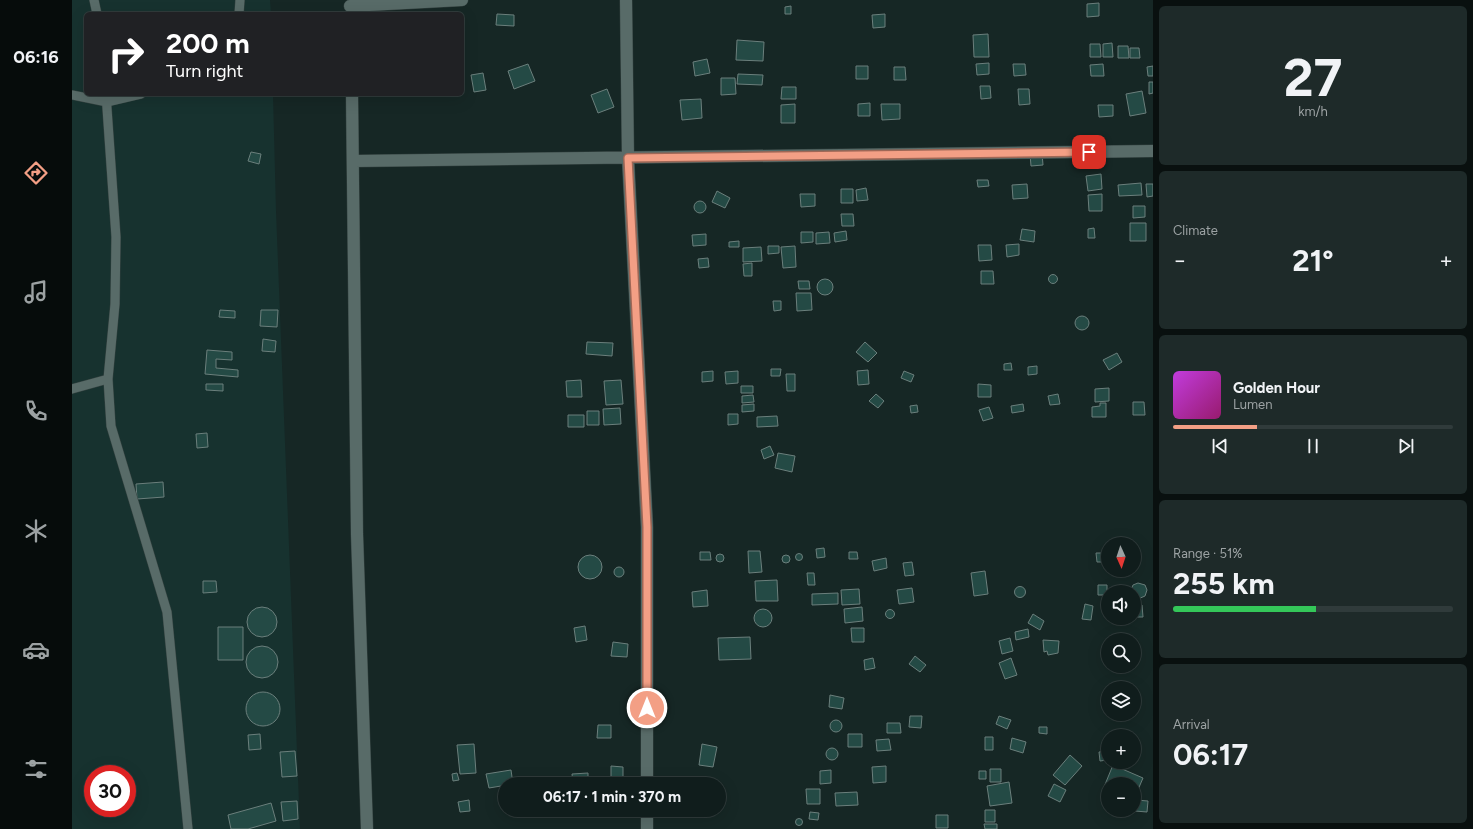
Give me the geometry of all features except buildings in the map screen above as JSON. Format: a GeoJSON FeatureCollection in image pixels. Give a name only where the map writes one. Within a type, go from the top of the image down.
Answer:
{"type":"FeatureCollection","features":[{"type":"Feature","properties":{"kind":"street"},"geometry":{"type":"LineString","coordinates":[[350,7],[462,0]]}},
{"type":"Feature","properties":{"kind":"street"},"geometry":{"type":"LineString","coordinates":[[626,0],[628,158],[647,527],[647,777]]}},
{"type":"Feature","properties":{"kind":"street"},"geometry":{"type":"LineString","coordinates":[[352,96],[354,161],[357,534],[367,829]]}},
{"type":"Feature","properties":{"kind":"street"},"geometry":{"type":"LineString","coordinates":[[354,161],[1153,151]]}},
{"type":"Feature","properties":{"kind":"street"},"geometry":{"type":"LineString","coordinates":[[647,817],[647,829]]}},
{"type":"Feature","properties":{"kind":"lane"},"geometry":{"type":"LineString","coordinates":[[94,0],[97,12]]}},
{"type":"Feature","properties":{"kind":"lane"},"geometry":{"type":"LineString","coordinates":[[239,12],[240,0]]}},
{"type":"Feature","properties":{"kind":"lane"},"geometry":{"type":"LineString","coordinates":[[72,95],[106,98],[124,96]]}},
{"type":"Feature","properties":{"kind":"lane"},"geometry":{"type":"LineString","coordinates":[[106,98],[116,237],[116,304],[108,379],[111,426],[167,612],[188,829]]}},
{"type":"Feature","properties":{"kind":"lane"},"geometry":{"type":"LineString","coordinates":[[72,389],[108,379]]}},
{"type":"Feature","properties":{"kind":"shaded area"},"geometry":{"type":"Polygon","coordinates":[[[72,0],[270,0],[271,12],[84,12],[84,96],[273,96],[276,211],[300,829],[72,829],[72,0]]]}},
{"type":"Feature","properties":{"kind":"route"},"geometry":{"type":"LineString","coordinates":[[647,708],[647,527],[628,158],[1089,152]]}}]}
